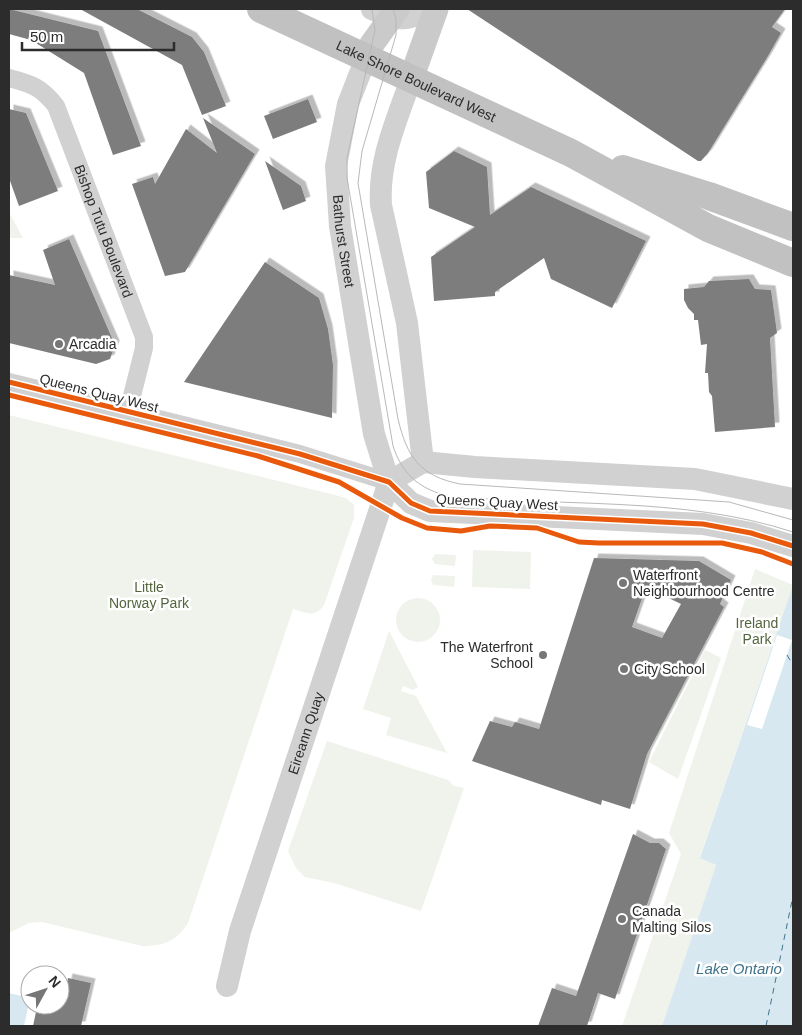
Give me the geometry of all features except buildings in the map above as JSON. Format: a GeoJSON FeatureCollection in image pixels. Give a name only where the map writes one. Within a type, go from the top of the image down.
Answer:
{"type":"FeatureCollection","features":[{"type":"Feature","properties":{"kind":"highway","name":"Lake Shore Boulevard West"},"geometry":{"type":"LineString","coordinates":[[261,9],[571,153],[682,215],[793,264]]}},
{"type":"Feature","properties":{"kind":"highway","name":"Lake Shore Boulevard West"},"geometry":{"type":"LineString","coordinates":[[571,153],[709,196],[793,227]]}},
{"type":"Feature","properties":{"kind":"main road"},"geometry":{"type":"LineString","coordinates":[[411,79],[436,9]]}},
{"type":"Feature","properties":{"kind":"main road","name":"Bathurst Street"},"geometry":{"type":"LineString","coordinates":[[366,58],[386,12]]}},
{"type":"Feature","properties":{"kind":"street"},"geometry":{"type":"LineString","coordinates":[[386,12],[408,18],[432,9]]}},
{"type":"Feature","properties":{"kind":"street","name":"Bathurst Street"},"geometry":{"type":"LineString","coordinates":[[366,58],[348,104],[336,166],[340,226],[374,434],[389,482]]}},
{"type":"Feature","properties":{"kind":"street","name":"Bishop Tutu Boulevard"},"geometry":{"type":"LineString","coordinates":[[9,78],[31,84],[45,92],[56,106],[144,337],[144,348],[128,412]]}},
{"type":"Feature","properties":{"kind":"street"},"geometry":{"type":"LineString","coordinates":[[411,79],[383,164],[380,186],[382,205],[407,323],[423,462]]}},
{"type":"Feature","properties":{"kind":"street","name":"Queens Quay West"},"geometry":{"type":"LineString","coordinates":[[9,382],[300,454],[389,482],[411,503],[430,510],[703,524],[751,533],[793,546]]}},
{"type":"Feature","properties":{"kind":"street"},"geometry":{"type":"LineString","coordinates":[[389,482],[423,462],[475,467],[695,479],[793,499]]}},
{"type":"Feature","properties":{"kind":"street","name":"Eireann Quay"},"geometry":{"type":"LineString","coordinates":[[228,986],[240,931],[389,482]]}},
{"type":"Feature","properties":{"kind":"green space"},"geometry":{"type":"Polygon","coordinates":[[[9,212],[23,238],[9,238],[9,212]]]}},
{"type":"Feature","properties":{"kind":"green space","name":"Little Norway Park"},"geometry":{"type":"Polygon","coordinates":[[[9,415],[331,494],[346,498],[354,505],[354,518],[324,605],[314,613],[293,609],[188,923],[179,935],[163,944],[142,946],[42,922],[29,923],[9,933],[9,415]]]}},
{"type":"Feature","properties":{"kind":"green space"},"geometry":{"type":"Polygon","coordinates":[[[473,550],[531,552],[530,589],[472,587],[473,550]]]}},
{"type":"Feature","properties":{"kind":"green space"},"geometry":{"type":"Polygon","coordinates":[[[435,554],[456,555],[455,566],[435,564],[432,559],[435,554]]]}},
{"type":"Feature","properties":{"kind":"green space","name":"Ireland Park"},"geometry":{"type":"Polygon","coordinates":[[[755,569],[793,585],[700,857],[716,865],[662,1026],[622,1026],[681,854],[669,833],[755,569]]]}},
{"type":"Feature","properties":{"kind":"green space"},"geometry":{"type":"Polygon","coordinates":[[[433,575],[455,576],[454,587],[433,585],[431,580],[433,575]]]}},
{"type":"Feature","properties":{"kind":"green space"},"geometry":{"type":"Polygon","coordinates":[[[422,598],[434,604],[439,611],[439,629],[434,636],[427,641],[414,642],[406,639],[399,632],[396,616],[399,608],[406,601],[422,598]]]}},
{"type":"Feature","properties":{"kind":"green space"},"geometry":{"type":"Polygon","coordinates":[[[389,631],[418,687],[413,690],[403,686],[401,691],[416,696],[447,753],[386,735],[391,718],[363,709],[389,631]]]}},
{"type":"Feature","properties":{"kind":"green space"},"geometry":{"type":"Polygon","coordinates":[[[705,650],[721,658],[678,779],[649,762],[705,650]]]}},
{"type":"Feature","properties":{"kind":"green space"},"geometry":{"type":"Polygon","coordinates":[[[327,741],[448,780],[454,786],[464,788],[421,911],[334,883],[305,877],[296,868],[288,851],[327,741]]]}},
{"type":"Feature","properties":{"kind":"water","name":"Lake Ontario"},"geometry":{"type":"Polygon","coordinates":[[[793,585],[793,1026],[662,1026],[716,865],[700,858],[793,585]]]}},
{"type":"Feature","properties":{"kind":"water"},"geometry":{"type":"Polygon","coordinates":[[[9,993],[20,996],[20,1015],[26,1015],[24,1026],[9,1026],[9,993]]]}},
{"type":"Feature","properties":{"kind":"pier"},"geometry":{"type":"Polygon","coordinates":[[[777,635],[792,640],[762,729],[747,725],[777,635]]]}},
{"type":"Feature","properties":{"kind":"ferry route"},"geometry":{"type":"LineString","coordinates":[[787,655],[793,665]]}},
{"type":"Feature","properties":{"kind":"ferry route"},"geometry":{"type":"LineString","coordinates":[[766,1026],[793,896]]}},
{"type":"Feature","properties":{"kind":"tram line"},"geometry":{"type":"LineString","coordinates":[[372,9],[375,30],[347,158],[347,178],[393,446],[406,471],[418,483],[444,495],[488,499],[664,507],[750,520],[793,532]]}},
{"type":"Feature","properties":{"kind":"tram line"},"geometry":{"type":"LineString","coordinates":[[393,9],[396,19],[396,35],[362,151],[358,183],[398,419],[406,444],[417,463],[435,476],[460,484],[729,502],[793,520]]}},
{"type":"Feature","properties":{"kind":"cycle path"},"geometry":{"type":"LineString","coordinates":[[9,382],[300,454],[389,482],[411,503],[430,511],[703,524],[751,533],[793,546]]}},
{"type":"Feature","properties":{"kind":"cycle path"},"geometry":{"type":"LineString","coordinates":[[9,395],[258,456],[339,482],[402,518],[427,528],[461,531],[490,526],[537,528],[579,542],[722,543],[762,552],[793,564]]}},
{"type":"Feature","properties":{"kind":"place","name":"Arcadia"},"geometry":{"type":"Point","coordinates":[59,344]}},
{"type":"Feature","properties":{"kind":"place","name":"Waterfront Neighbourhood Centre"},"geometry":{"type":"Point","coordinates":[623,583]}},
{"type":"Feature","properties":{"kind":"place","name":"The Waterfront School"},"geometry":{"type":"Point","coordinates":[543,655]}},
{"type":"Feature","properties":{"kind":"place","name":"City School"},"geometry":{"type":"Point","coordinates":[624,669]}},
{"type":"Feature","properties":{"kind":"place","name":"Canada Malting Silos"},"geometry":{"type":"Point","coordinates":[622,919]}}]}
